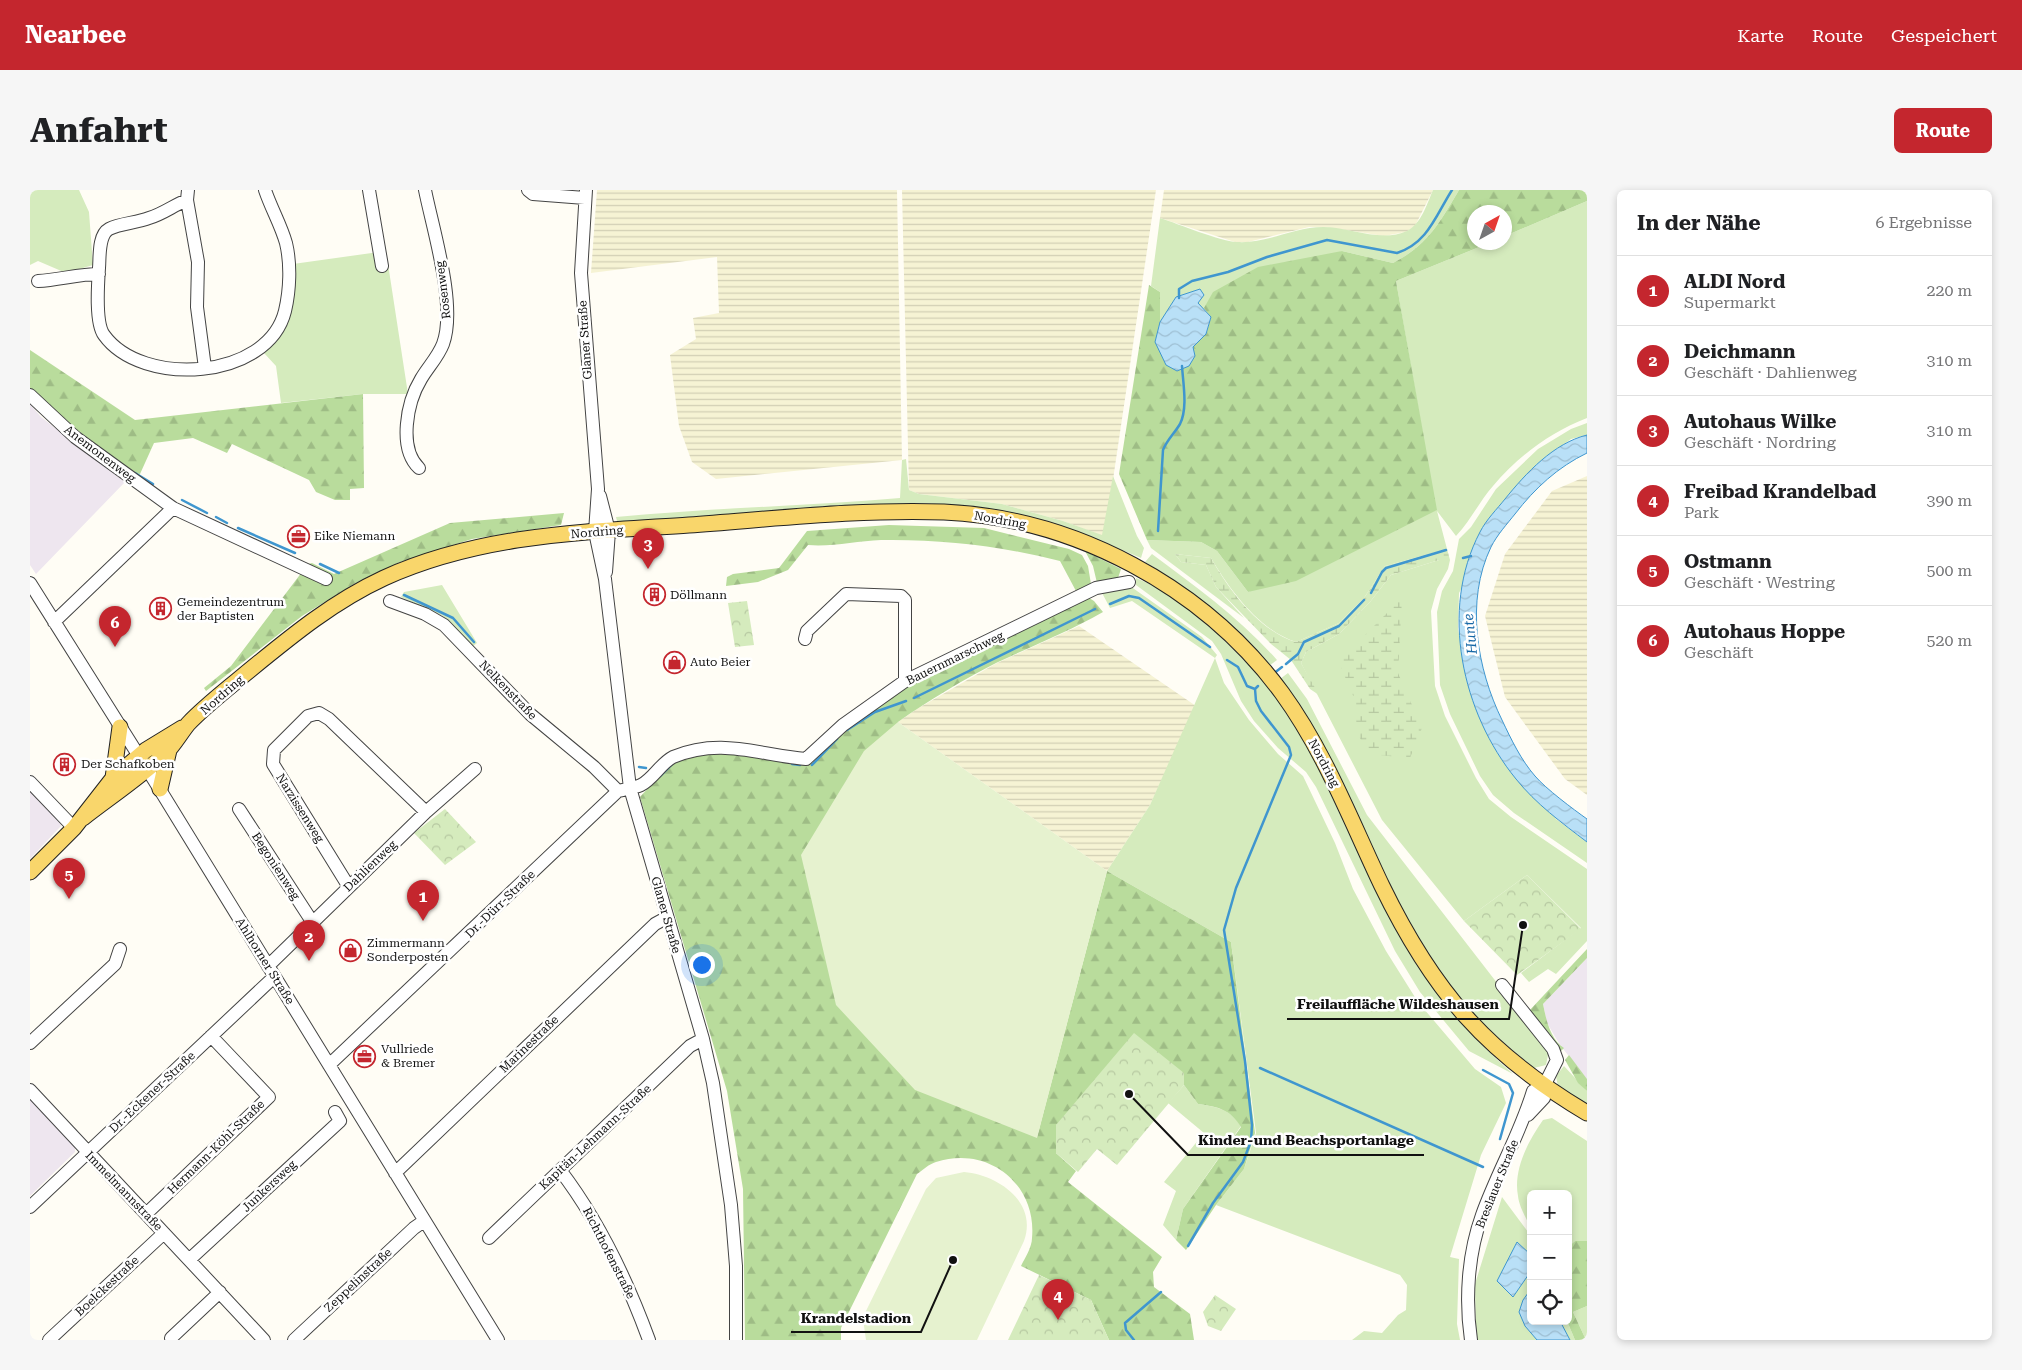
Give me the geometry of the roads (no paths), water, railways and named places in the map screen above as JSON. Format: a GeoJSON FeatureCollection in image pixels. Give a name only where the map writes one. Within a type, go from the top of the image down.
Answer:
{"type":"FeatureCollection","features":[{"type":"Feature","properties":{"kind":"main road","name":"Nordring"},"geometry":{"type":"LineString","coordinates":[[143,762],[298,630],[342,600],[383,578],[462,549],[500,542],[602,532],[848,514],[946,512],[1008,520],[1041,528],[1067,536],[1121,559],[1152,576],[1193,603],[1225,631],[1282,693],[1307,731],[1330,773],[1397,916],[1430,971],[1466,1019],[1487,1040],[1544,1086],[1587,1113]]}},
{"type":"Feature","properties":{"kind":"main road","name":"Nordring"},"geometry":{"type":"LineString","coordinates":[[143,762],[169,750],[190,723]]}},
{"type":"Feature","properties":{"kind":"main road"},"geometry":{"type":"LineString","coordinates":[[113,778],[120,727]]}},
{"type":"Feature","properties":{"kind":"main road"},"geometry":{"type":"LineString","coordinates":[[160,789],[169,750]]}},
{"type":"Feature","properties":{"kind":"main road"},"geometry":{"type":"LineString","coordinates":[[79,823],[113,778],[143,762]]}},
{"type":"Feature","properties":{"kind":"main road"},"geometry":{"type":"LineString","coordinates":[[30,872],[143,762]]}},
{"type":"Feature","properties":{"kind":"street"},"geometry":{"type":"LineString","coordinates":[[205,368],[197,307],[198,262],[187,195],[149,219],[109,229],[102,236],[99,274],[99,321],[103,334],[117,349],[145,364],[182,369],[205,368],[234,363],[256,352],[270,339],[285,312],[290,270],[286,242],[265,190]]}},
{"type":"Feature","properties":{"kind":"street"},"geometry":{"type":"LineString","coordinates":[[369,190],[382,266]]}},
{"type":"Feature","properties":{"kind":"street","name":"Rosenweg"},"geometry":{"type":"LineString","coordinates":[[419,468],[411,461],[407,441],[410,404],[420,381],[443,344],[447,320],[444,281],[425,190]]}},
{"type":"Feature","properties":{"kind":"street"},"geometry":{"type":"LineString","coordinates":[[528,190],[533,194],[585,194]]}},
{"type":"Feature","properties":{"kind":"street","name":"Glaner Straße"},"geometry":{"type":"LineString","coordinates":[[585,194],[581,273],[624,790],[703,1039],[719,1119],[731,1205],[736,1266],[736,1340]]}},
{"type":"Feature","properties":{"kind":"street"},"geometry":{"type":"LineString","coordinates":[[38,281],[60,280],[84,274],[99,274]]}},
{"type":"Feature","properties":{"kind":"street","name":"Anemonenweg"},"geometry":{"type":"LineString","coordinates":[[30,395],[75,437],[173,508],[326,579]]}},
{"type":"Feature","properties":{"kind":"street"},"geometry":{"type":"LineString","coordinates":[[54,622],[173,508]]}},
{"type":"Feature","properties":{"kind":"street","name":"Bauernmarschweg"},"geometry":{"type":"LineString","coordinates":[[624,790],[642,784],[671,758],[721,746],[737,747],[775,756],[806,759],[843,725],[905,682],[1093,590],[1129,582]]}},
{"type":"Feature","properties":{"kind":"street","name":"Ahlhorner Straße"},"geometry":{"type":"LineString","coordinates":[[30,583],[160,789],[498,1340]]}},
{"type":"Feature","properties":{"kind":"street"},"geometry":{"type":"LineString","coordinates":[[805,639],[807,631],[846,594],[902,596],[905,600],[905,682]]}},
{"type":"Feature","properties":{"kind":"street","name":"Nelkenstraße"},"geometry":{"type":"LineString","coordinates":[[390,601],[425,614],[444,625],[530,714],[624,790]]}},
{"type":"Feature","properties":{"kind":"street","name":"Narzissenweg"},"geometry":{"type":"LineString","coordinates":[[349,887],[273,764],[274,750],[308,716],[319,713],[329,719],[426,812]]}},
{"type":"Feature","properties":{"kind":"street","name":"Dahlienweg"},"geometry":{"type":"LineString","coordinates":[[271,972],[313,923],[349,887],[426,812],[475,769]]}},
{"type":"Feature","properties":{"kind":"street"},"geometry":{"type":"LineString","coordinates":[[30,782],[79,823]]}},
{"type":"Feature","properties":{"kind":"street","name":"Dr.-Dürr-Straße"},"geometry":{"type":"LineString","coordinates":[[329,1065],[624,790]]}},
{"type":"Feature","properties":{"kind":"street","name":"Begonienweg"},"geometry":{"type":"LineString","coordinates":[[238,809],[313,923]]}},
{"type":"Feature","properties":{"kind":"street","name":"Marinestraße"},"geometry":{"type":"LineString","coordinates":[[395,1173],[655,924],[666,918]]}},
{"type":"Feature","properties":{"kind":"street"},"geometry":{"type":"LineString","coordinates":[[30,1043],[115,964],[120,950]]}},
{"type":"Feature","properties":{"kind":"street","name":"Dr.-Eckener-Straße"},"geometry":{"type":"LineString","coordinates":[[30,1207],[211,1036],[271,972]]}},
{"type":"Feature","properties":{"kind":"street","name":"Breslauer Straße"},"geometry":{"type":"LineString","coordinates":[[1470,1340],[1468,1299],[1472,1256],[1478,1226],[1525,1118],[1544,1098],[1544,1086],[1557,1060],[1553,1049],[1502,985]]}},
{"type":"Feature","properties":{"kind":"street","name":"Hermann-Köhl-Straße"},"geometry":{"type":"LineString","coordinates":[[146,1213],[269,1097],[211,1036]]}},
{"type":"Feature","properties":{"kind":"street","name":"Kapitän-Lehmann-Straße"},"geometry":{"type":"LineString","coordinates":[[489,1238],[690,1046],[703,1039]]}},
{"type":"Feature","properties":{"kind":"street","name":"Immelmannstraße"},"geometry":{"type":"LineString","coordinates":[[30,1090],[264,1340]]}},
{"type":"Feature","properties":{"kind":"street","name":"Junkersweg"},"geometry":{"type":"LineString","coordinates":[[190,1259],[340,1121],[335,1112]]}},
{"type":"Feature","properties":{"kind":"street","name":"Richthofenstraße"},"geometry":{"type":"LineString","coordinates":[[560,1170],[580,1196],[627,1283],[649,1340]]}},
{"type":"Feature","properties":{"kind":"street","name":"Zeppelinstraße"},"geometry":{"type":"LineString","coordinates":[[294,1340],[414,1228],[424,1221]]}},
{"type":"Feature","properties":{"kind":"street","name":"Boelckestraße"},"geometry":{"type":"LineString","coordinates":[[49,1340],[164,1233]]}},
{"type":"Feature","properties":{"kind":"street"},"geometry":{"type":"LineString","coordinates":[[171,1338],[220,1292]]}},
{"type":"Feature","properties":{"kind":"water"},"geometry":{"type":"Polygon","coordinates":[[[1200,289],[1204,295],[1198,303],[1211,317],[1206,334],[1193,347],[1195,356],[1189,366],[1177,371],[1166,365],[1155,342],[1160,322],[1176,297],[1200,289]]]}},
{"type":"Feature","properties":{"kind":"water","name":"Hunte"},"geometry":{"type":"Polygon","coordinates":[[[1587,435],[1587,453],[1566,465],[1539,487],[1523,504],[1493,543],[1483,568],[1476,612],[1477,635],[1486,679],[1505,727],[1535,776],[1553,793],[1587,819],[1587,842],[1532,797],[1497,753],[1482,724],[1470,692],[1462,660],[1459,627],[1461,594],[1468,562],[1485,523],[1531,469],[1563,445],[1587,435]]]}},
{"type":"Feature","properties":{"kind":"water"},"geometry":{"type":"Polygon","coordinates":[[[1517,1242],[1527,1251],[1527,1277],[1513,1297],[1497,1281],[1517,1242]]]}},
{"type":"Feature","properties":{"kind":"water"},"geometry":{"type":"Polygon","coordinates":[[[1527,1294],[1527,1325],[1562,1325],[1570,1340],[1537,1340],[1525,1326],[1519,1312],[1527,1294]]]}},
{"type":"Feature","properties":{"kind":"waterway"},"geometry":{"type":"LineString","coordinates":[[1179,298],[1179,289],[1192,281],[1228,272],[1267,257],[1327,240],[1397,253],[1408,248],[1424,235],[1452,190]]}},
{"type":"Feature","properties":{"kind":"waterway"},"geometry":{"type":"LineString","coordinates":[[1158,531],[1163,450],[1180,424],[1184,411],[1182,366]]}},
{"type":"Feature","properties":{"kind":"waterway"},"geometry":{"type":"LineString","coordinates":[[135,473],[153,484]]}},
{"type":"Feature","properties":{"kind":"waterway"},"geometry":{"type":"LineString","coordinates":[[182,500],[207,513]]}},
{"type":"Feature","properties":{"kind":"waterway"},"geometry":{"type":"LineString","coordinates":[[216,517],[227,523]]}},
{"type":"Feature","properties":{"kind":"waterway"},"geometry":{"type":"LineString","coordinates":[[238,528],[295,553]]}},
{"type":"Feature","properties":{"kind":"waterway"},"geometry":{"type":"LineString","coordinates":[[1371,593],[1386,568],[1446,550]]}},
{"type":"Feature","properties":{"kind":"waterway"},"geometry":{"type":"LineString","coordinates":[[1463,558],[1471,556]]}},
{"type":"Feature","properties":{"kind":"waterway"},"geometry":{"type":"LineString","coordinates":[[320,564],[339,573]]}},
{"type":"Feature","properties":{"kind":"waterway"},"geometry":{"type":"LineString","coordinates":[[404,595],[453,618],[474,642]]}},
{"type":"Feature","properties":{"kind":"waterway"},"geometry":{"type":"LineString","coordinates":[[1110,604],[1129,596],[1139,598],[1210,647]]}},
{"type":"Feature","properties":{"kind":"waterway"},"geometry":{"type":"LineString","coordinates":[[1286,664],[1298,654],[1304,642],[1339,626],[1364,600]]}},
{"type":"Feature","properties":{"kind":"waterway"},"geometry":{"type":"LineString","coordinates":[[914,698],[1095,609]]}},
{"type":"Feature","properties":{"kind":"waterway"},"geometry":{"type":"LineString","coordinates":[[1227,660],[1238,667],[1247,686],[1255,689]]}},
{"type":"Feature","properties":{"kind":"waterway"},"geometry":{"type":"LineString","coordinates":[[1273,674],[1282,667]]}},
{"type":"Feature","properties":{"kind":"waterway"},"geometry":{"type":"LineString","coordinates":[[1188,1246],[1213,1203],[1243,1162],[1251,1141],[1252,1125],[1245,1061],[1224,930],[1236,888],[1291,755],[1289,747],[1261,711],[1256,701],[1255,689],[1258,686]]}},
{"type":"Feature","properties":{"kind":"waterway"},"geometry":{"type":"LineString","coordinates":[[847,730],[875,712],[906,701]]}},
{"type":"Feature","properties":{"kind":"waterway"},"geometry":{"type":"LineString","coordinates":[[812,765],[837,739]]}},
{"type":"Feature","properties":{"kind":"waterway"},"geometry":{"type":"LineString","coordinates":[[660,776],[672,764]]}},
{"type":"Feature","properties":{"kind":"waterway"},"geometry":{"type":"LineString","coordinates":[[792,764],[800,765]]}},
{"type":"Feature","properties":{"kind":"waterway"},"geometry":{"type":"LineString","coordinates":[[639,767],[646,768]]}},
{"type":"Feature","properties":{"kind":"waterway"},"geometry":{"type":"LineString","coordinates":[[1260,1068],[1483,1167]]}},
{"type":"Feature","properties":{"kind":"waterway"},"geometry":{"type":"LineString","coordinates":[[1483,1070],[1509,1084],[1513,1093],[1500,1139]]}},
{"type":"Feature","properties":{"kind":"waterway"},"geometry":{"type":"LineString","coordinates":[[1134,1340],[1126,1330],[1125,1323],[1161,1292]]}},
{"type":"Feature","properties":{"kind":"place","name":"Eike Niemann"},"geometry":{"type":"Point","coordinates":[298,536]}},
{"type":"Feature","properties":{"kind":"place","name":"Autohaus Wilke"},"geometry":{"type":"Point","coordinates":[648,569]}},
{"type":"Feature","properties":{"kind":"place","name":"Döllmann"},"geometry":{"type":"Point","coordinates":[654,595]}},
{"type":"Feature","properties":{"kind":"place","name":"Gemeindezentrum der Baptisten"},"geometry":{"type":"Point","coordinates":[161,609]}},
{"type":"Feature","properties":{"kind":"place","name":"Autohaus Hoppe"},"geometry":{"type":"Point","coordinates":[115,647]}},
{"type":"Feature","properties":{"kind":"place","name":"Auto Beier"},"geometry":{"type":"Point","coordinates":[674,662]}},
{"type":"Feature","properties":{"kind":"place","name":"Der Schafkoben"},"geometry":{"type":"Point","coordinates":[65,764]}},
{"type":"Feature","properties":{"kind":"place","name":"Ostmann"},"geometry":{"type":"Point","coordinates":[69,899]}},
{"type":"Feature","properties":{"kind":"place","name":"ALDI Nord"},"geometry":{"type":"Point","coordinates":[423,921]}},
{"type":"Feature","properties":{"kind":"place","name":"Freilauffläche Wildeshausen"},"geometry":{"type":"Point","coordinates":[1523,925]}},
{"type":"Feature","properties":{"kind":"place","name":"Zimmermann Sonderposten"},"geometry":{"type":"Point","coordinates":[351,950]}},
{"type":"Feature","properties":{"kind":"place","name":"Deichmann"},"geometry":{"type":"Point","coordinates":[309,961]}},
{"type":"Feature","properties":{"kind":"place","name":"Vullriede & Bremer"},"geometry":{"type":"Point","coordinates":[365,1056]}},
{"type":"Feature","properties":{"kind":"place","name":"Kinder-und Beachsportanlage"},"geometry":{"type":"Point","coordinates":[1129,1094]}},
{"type":"Feature","properties":{"kind":"place","name":"Krandelstadion"},"geometry":{"type":"Point","coordinates":[953,1260]}},
{"type":"Feature","properties":{"kind":"place","name":"Freibad Krandelbad"},"geometry":{"type":"Point","coordinates":[1058,1320]}}]}
